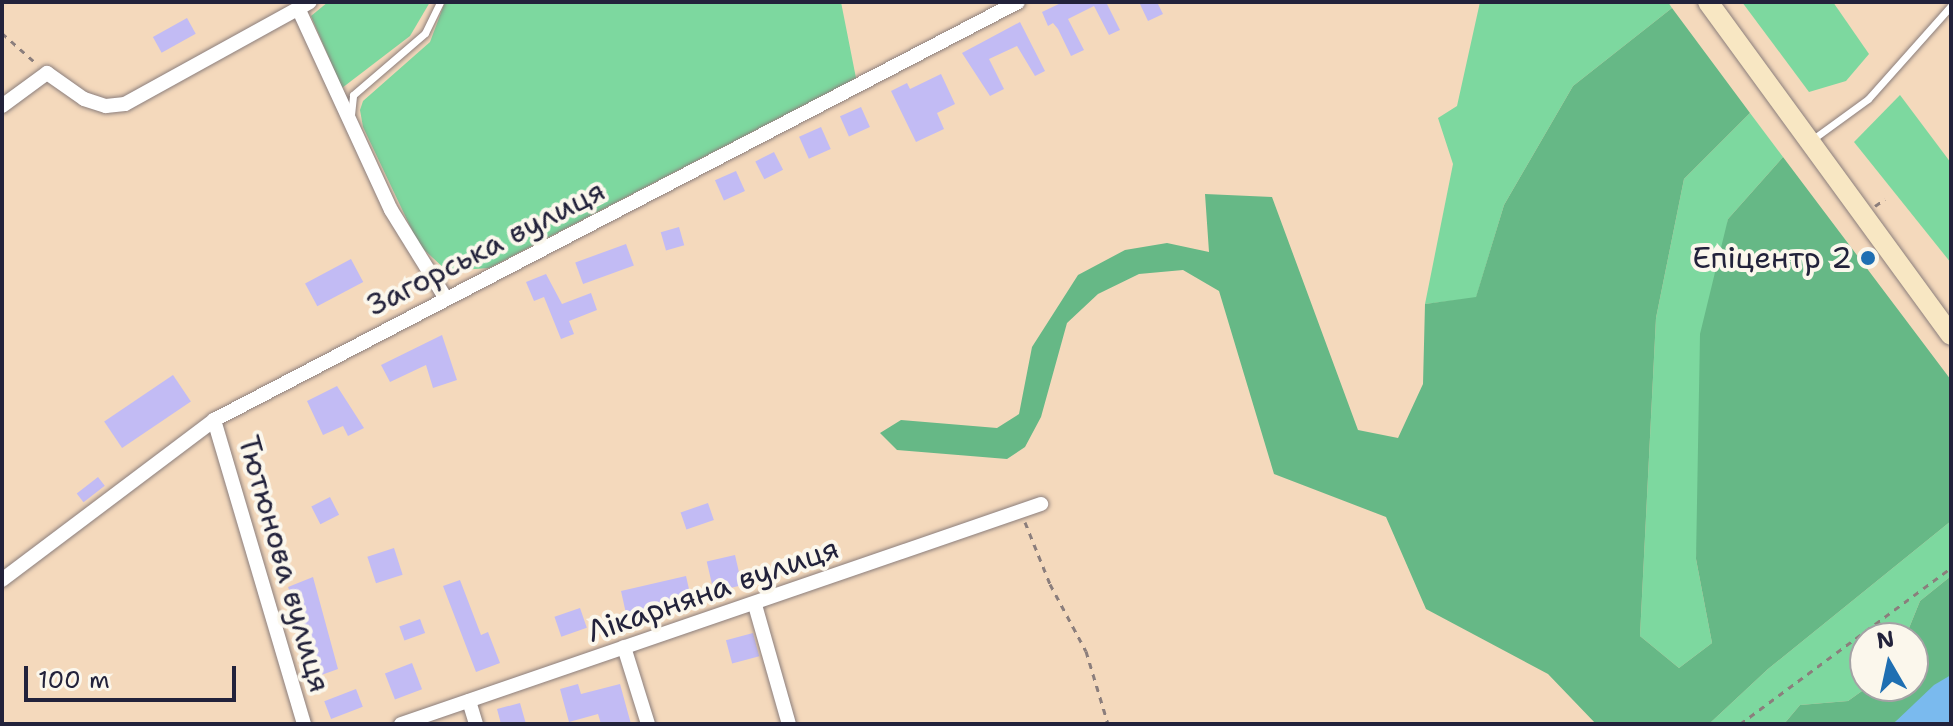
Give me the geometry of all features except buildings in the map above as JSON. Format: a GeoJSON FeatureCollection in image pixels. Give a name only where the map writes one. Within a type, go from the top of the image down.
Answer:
{"type":"FeatureCollection","features":[{"type":"Feature","properties":{"kind":"street","name":"Загорська вулиця"},"geometry":{"type":"LineString","coordinates":[[2,580],[214,420],[445,297],[1018,2]]}},
{"type":"Feature","properties":{"kind":"street"},"geometry":{"type":"LineString","coordinates":[[1708,2],[1951,335]]}},
{"type":"Feature","properties":{"kind":"street"},"geometry":{"type":"LineString","coordinates":[[2,106],[47,73],[84,99],[106,106],[125,104],[301,4],[391,210],[445,297]]}},
{"type":"Feature","properties":{"kind":"street","name":"Тютюнова вулиця"},"geometry":{"type":"LineString","coordinates":[[214,420],[304,724]]}},
{"type":"Feature","properties":{"kind":"street","name":"Лікарняна вулиця"},"geometry":{"type":"LineString","coordinates":[[401,724],[755,605],[1041,504]]}},
{"type":"Feature","properties":{"kind":"street"},"geometry":{"type":"LineString","coordinates":[[755,605],[789,724]]}},
{"type":"Feature","properties":{"kind":"street"},"geometry":{"type":"LineString","coordinates":[[624,647],[648,724]]}},
{"type":"Feature","properties":{"kind":"street"},"geometry":{"type":"LineString","coordinates":[[469,701],[476,724]]}},
{"type":"Feature","properties":{"kind":"lane"},"geometry":{"type":"LineString","coordinates":[[351,117],[353,95],[425,33],[440,2]]}},
{"type":"Feature","properties":{"kind":"lane"},"geometry":{"type":"LineString","coordinates":[[1808,143],[1868,99],[1951,6]]}},
{"type":"Feature","properties":{"kind":"path"},"geometry":{"type":"LineString","coordinates":[[2,33],[47,73]]}},
{"type":"Feature","properties":{"kind":"path"},"geometry":{"type":"LineString","coordinates":[[1021,511],[1050,584],[1086,651],[1108,724]]}},
{"type":"Feature","properties":{"kind":"path"},"geometry":{"type":"LineString","coordinates":[[1740,724],[1951,568]]}},
{"type":"Feature","properties":{"kind":"green space"},"geometry":{"type":"Polygon","coordinates":[[[328,2],[430,2],[410,36],[342,88],[311,16],[328,2]]]}},
{"type":"Feature","properties":{"kind":"green space"},"geometry":{"type":"Polygon","coordinates":[[[445,2],[841,2],[856,78],[489,268],[447,271],[419,245],[363,127],[360,110],[363,101],[430,42],[445,2]]]}},
{"type":"Feature","properties":{"kind":"green space"},"geometry":{"type":"Polygon","coordinates":[[[1480,2],[1668,2],[1672,8],[1573,86],[1504,205],[1476,298],[1425,304],[1453,164],[1438,118],[1457,106],[1480,2]]]}},
{"type":"Feature","properties":{"kind":"green space"},"geometry":{"type":"Polygon","coordinates":[[[1742,2],[1833,2],[1869,54],[1846,81],[1809,92],[1742,2]]]}},
{"type":"Feature","properties":{"kind":"green space"},"geometry":{"type":"Polygon","coordinates":[[[1672,8],[1750,113],[1684,179],[1656,318],[1640,636],[1679,668],[1712,643],[1696,559],[1700,334],[1728,219],[1783,157],[1951,380],[1951,521],[1768,669],[1709,724],[1596,724],[1548,674],[1426,609],[1386,517],[1274,474],[1219,291],[1183,270],[1139,274],[1098,294],[1067,323],[1041,417],[1025,447],[1007,459],[897,450],[880,433],[901,420],[997,428],[1019,414],[1032,347],[1078,275],[1125,250],[1167,243],[1209,252],[1205,194],[1272,197],[1358,430],[1398,438],[1423,384],[1425,304],[1476,297],[1504,205],[1573,86],[1672,8]]]}},
{"type":"Feature","properties":{"kind":"green space"},"geometry":{"type":"Polygon","coordinates":[[[1900,95],[1951,163],[1951,263],[1854,142],[1900,95]]]}},
{"type":"Feature","properties":{"kind":"green space"},"geometry":{"type":"Polygon","coordinates":[[[1750,113],[1783,157],[1728,219],[1696,559],[1712,643],[1679,668],[1640,636],[1656,318],[1684,179],[1750,113]]]}},
{"type":"Feature","properties":{"kind":"green space"},"geometry":{"type":"Polygon","coordinates":[[[1951,521],[1951,576],[1920,601],[1911,622],[1849,622],[1849,700],[1800,705],[1784,724],[1709,724],[1768,669],[1951,521]]]}},
{"type":"Feature","properties":{"kind":"green space"},"geometry":{"type":"Polygon","coordinates":[[[1951,576],[1951,675],[1929,694],[1929,622],[1911,622],[1920,601],[1951,576]]]}},
{"type":"Feature","properties":{"kind":"green space"},"geometry":{"type":"Polygon","coordinates":[[[1848,701],[1919,702],[1893,724],[1784,724],[1800,705],[1848,701]]]}},
{"type":"Feature","properties":{"kind":"water"},"geometry":{"type":"Polygon","coordinates":[[[1951,675],[1951,724],[1893,724],[1916,702],[1929,702],[1929,690],[1951,675]]]}},
{"type":"Feature","properties":{"kind":"place","name":"Епіцентр 2"},"geometry":{"type":"Point","coordinates":[1868,258]}}]}
